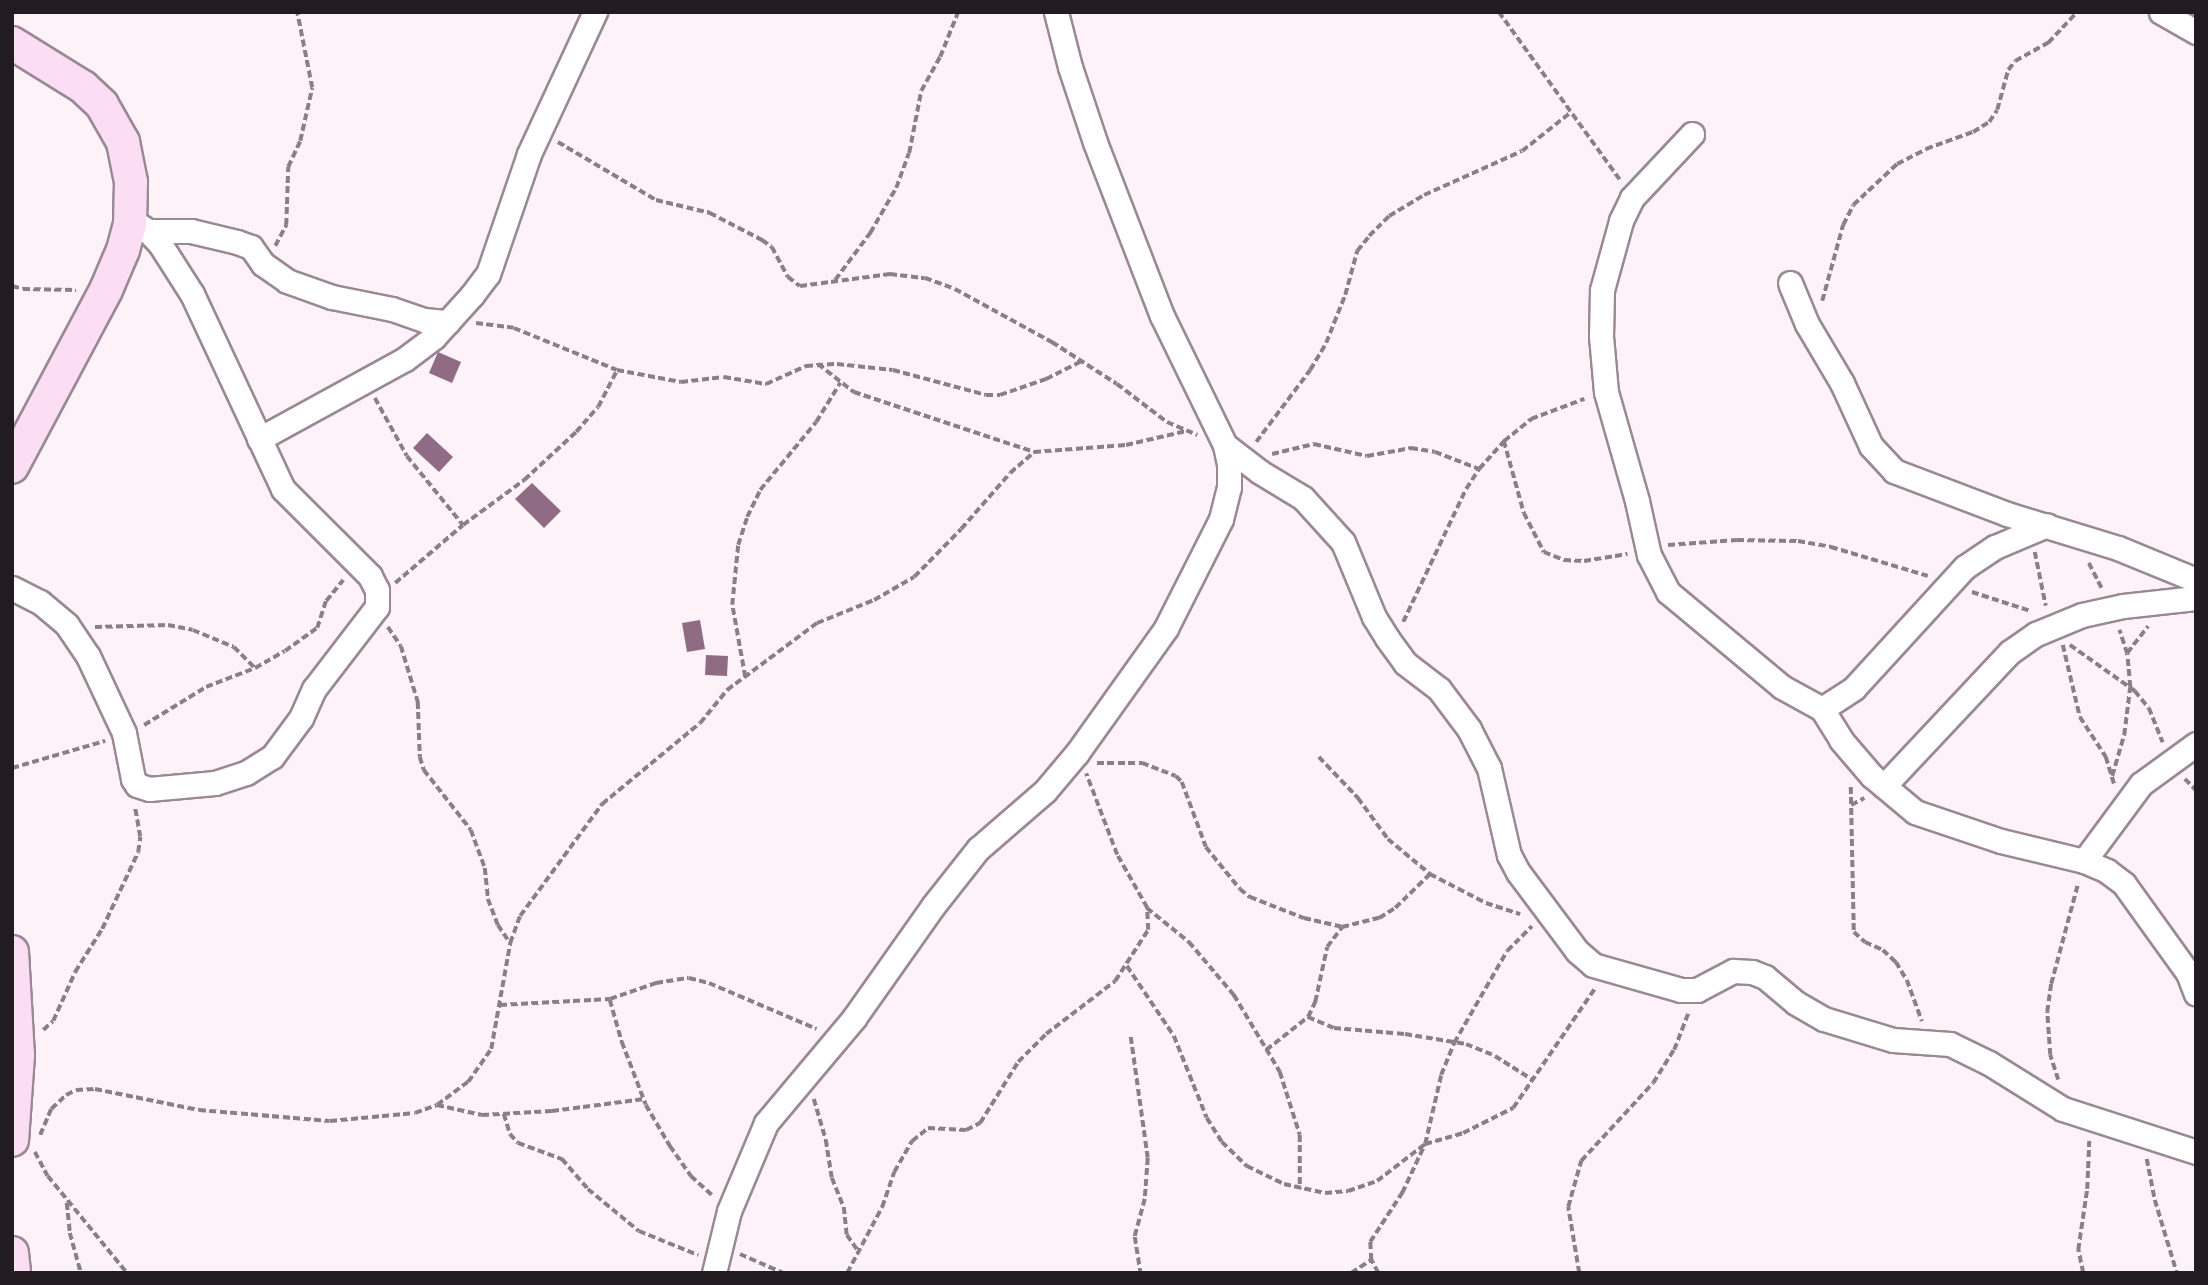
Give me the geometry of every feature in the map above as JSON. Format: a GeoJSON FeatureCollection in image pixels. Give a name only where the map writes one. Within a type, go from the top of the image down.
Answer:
{"type":"FeatureCollection","features":[{"type":"Feature","properties":{"kind":"street"},"geometry":{"type":"LineString","coordinates":[[259,439],[405,359],[448,322],[488,274],[540,130],[595,12]]}},
{"type":"Feature","properties":{"kind":"street"},"geometry":{"type":"LineString","coordinates":[[1056,12],[1070,67],[1096,142],[1177,353],[1239,454],[1303,498],[1343,542],[1374,617],[1391,644],[1405,663],[1439,689],[1469,729],[1489,768],[1508,855],[1549,923],[1586,959],[1606,971],[1681,990],[1697,990],[1726,974],[1752,972],[1765,977],[1796,1003],[1824,1019],[1893,1040],[1950,1045],[1968,1051],[2080,1115],[2196,1152]]}},
{"type":"Feature","properties":{"kind":"street"},"geometry":{"type":"LineString","coordinates":[[2161,12],[2196,32]]}},
{"type":"Feature","properties":{"kind":"street"},"geometry":{"type":"LineString","coordinates":[[12,43],[83,86],[102,105],[123,142],[128,160],[133,221],[148,231],[192,295],[283,489],[376,584],[376,606],[333,663],[285,743],[272,757],[246,773],[215,783],[167,789],[137,785],[124,733],[88,656],[69,629],[40,602],[12,588]]}},
{"type":"Feature","properties":{"kind":"street"},"geometry":{"type":"LineString","coordinates":[[1692,134],[1632,198],[1621,221],[1602,290],[1601,336],[1606,392],[1647,548],[1668,592],[1782,687],[1822,709],[1849,750],[1884,786],[1915,812],[2001,841],[2084,861],[2107,871],[2134,895],[2188,973],[2196,994]]}},
{"type":"Feature","properties":{"kind":"street"},"geometry":{"type":"LineString","coordinates":[[12,467],[106,290],[130,224],[131,203]]}},
{"type":"Feature","properties":{"kind":"street"},"geometry":{"type":"LineString","coordinates":[[148,231],[191,231],[215,236],[251,247],[263,264],[287,281],[332,297],[392,309],[424,320],[448,322]]}},
{"type":"Feature","properties":{"kind":"street"},"geometry":{"type":"LineString","coordinates":[[1790,283],[1807,324],[1842,383],[1871,446],[1881,461],[1894,471],[2007,514],[2076,533],[2196,580]]}},
{"type":"Feature","properties":{"kind":"street"},"geometry":{"type":"LineString","coordinates":[[717,1260],[729,1211],[765,1124],[837,1037],[978,849],[1079,758],[1166,628],[1221,519],[1229,487],[1229,464],[1239,454]]}},
{"type":"Feature","properties":{"kind":"street"},"geometry":{"type":"LineString","coordinates":[[1822,709],[1854,688],[1965,567],[2026,533],[2047,525]]}},
{"type":"Feature","properties":{"kind":"street"},"geometry":{"type":"LineString","coordinates":[[1884,786],[2010,652],[2052,621],[2109,609],[2196,598]]}},
{"type":"Feature","properties":{"kind":"street"},"geometry":{"type":"LineString","coordinates":[[2084,861],[2141,784],[2196,744]]}},
{"type":"Feature","properties":{"kind":"street"},"geometry":{"type":"LineString","coordinates":[[12,952],[21,1137]]}},
{"type":"Feature","properties":{"kind":"street"},"geometry":{"type":"LineString","coordinates":[[12,1253],[14,1273]]}},
{"type":"Feature","properties":{"kind":"path"},"geometry":{"type":"LineString","coordinates":[[263,264],[286,225],[288,167],[300,141],[312,88],[298,12]]}},
{"type":"Feature","properties":{"kind":"path"},"geometry":{"type":"LineString","coordinates":[[834,282],[870,233],[896,188],[909,153],[921,91],[940,57],[958,12]]}},
{"type":"Feature","properties":{"kind":"path"},"geometry":{"type":"LineString","coordinates":[[1499,12],[1632,198]]}},
{"type":"Feature","properties":{"kind":"path"},"geometry":{"type":"LineString","coordinates":[[1807,324],[1823,299],[1840,235],[1853,205],[1898,164],[1926,149],[1973,132],[1989,122],[1997,110],[2008,70],[2015,61],[2048,43],[2077,12]]}},
{"type":"Feature","properties":{"kind":"path"},"geometry":{"type":"LineString","coordinates":[[1239,454],[1260,434],[1310,370],[1326,343],[1345,295],[1357,251],[1369,236],[1389,216],[1424,195],[1522,151],[1571,112]]}},
{"type":"Feature","properties":{"kind":"path"},"geometry":{"type":"LineString","coordinates":[[540,130],[656,200],[710,213],[762,240],[772,247],[788,277],[800,286],[890,274],[925,278],[955,289],[1000,312],[1082,361],[1151,411],[1185,431],[1239,454],[1314,444],[1367,456],[1411,448],[1425,450],[1479,469]]}},
{"type":"Feature","properties":{"kind":"path"},"geometry":{"type":"LineString","coordinates":[[12,286],[44,290],[106,290]]}},
{"type":"Feature","properties":{"kind":"path"},"geometry":{"type":"LineString","coordinates":[[448,322],[514,328],[617,370],[681,382],[724,377],[766,384],[806,366],[818,364],[893,370],[993,395],[1046,379],[1082,361]]}},
{"type":"Feature","properties":{"kind":"path"},"geometry":{"type":"LineString","coordinates":[[818,364],[840,383],[864,395],[1034,452],[1126,444],[1185,431]]}},
{"type":"Feature","properties":{"kind":"path"},"geometry":{"type":"LineString","coordinates":[[510,943],[498,925],[488,899],[485,868],[471,830],[424,770],[420,757],[418,702],[401,646],[376,606],[463,524],[524,481],[576,432],[604,399],[617,370]]}},
{"type":"Feature","properties":{"kind":"path"},"geometry":{"type":"LineString","coordinates":[[366,380],[407,456],[463,524]]}},
{"type":"Feature","properties":{"kind":"path"},"geometry":{"type":"LineString","coordinates":[[745,677],[733,589],[738,545],[747,517],[760,491],[816,422],[840,383]]}},
{"type":"Feature","properties":{"kind":"path"},"geometry":{"type":"LineString","coordinates":[[1391,644],[1466,489],[1479,469],[1504,440],[1545,411],[1606,392]]}},
{"type":"Feature","properties":{"kind":"path"},"geometry":{"type":"LineString","coordinates":[[1504,440],[1524,513],[1544,552],[1564,560],[1609,559],[1647,548],[1692,542],[1798,541],[1853,553],[2052,621]]}},
{"type":"Feature","properties":{"kind":"path"},"geometry":{"type":"LineString","coordinates":[[127,1273],[48,1177],[34,1150],[21,1137],[66,1095],[76,1090],[95,1089],[199,1110],[330,1121],[406,1115],[437,1105],[468,1082],[491,1049],[510,943],[520,916],[602,804],[700,723],[727,690],[817,623],[874,600],[914,577],[1010,473],[1034,452]]}},
{"type":"Feature","properties":{"kind":"path"},"geometry":{"type":"LineString","coordinates":[[2026,533],[2036,557],[2052,621]]}},
{"type":"Feature","properties":{"kind":"path"},"geometry":{"type":"LineString","coordinates":[[2076,533],[2099,579],[2127,654],[2130,687],[2124,735],[2112,776]]}},
{"type":"Feature","properties":{"kind":"path"},"geometry":{"type":"LineString","coordinates":[[12,768],[87,747],[124,733],[153,720],[206,687],[256,668],[317,628],[326,601],[358,563]]}},
{"type":"Feature","properties":{"kind":"path"},"geometry":{"type":"LineString","coordinates":[[69,629],[147,624],[193,630],[234,647],[256,668]]}},
{"type":"Feature","properties":{"kind":"path"},"geometry":{"type":"LineString","coordinates":[[2122,809],[2106,757],[2080,717],[2060,638],[2130,687],[2149,708],[2171,761]]}},
{"type":"Feature","properties":{"kind":"path"},"geometry":{"type":"LineString","coordinates":[[1849,750],[1854,932],[1865,942],[1883,950],[1896,962],[1907,980],[1924,1025],[1950,1045]]}},
{"type":"Feature","properties":{"kind":"path"},"geometry":{"type":"LineString","coordinates":[[1320,757],[1358,798],[1388,839],[1430,874],[1486,903],[1549,923]]}},
{"type":"Feature","properties":{"kind":"path"},"geometry":{"type":"LineString","coordinates":[[1300,1189],[1300,1135],[1280,1072],[1234,995],[1209,964],[1189,942],[1147,908],[1117,855],[1079,758],[1142,764],[1169,771],[1182,782],[1206,847],[1240,889],[1250,897],[1304,918],[1342,927],[1379,918],[1395,908],[1430,874]]}},
{"type":"Feature","properties":{"kind":"path"},"geometry":{"type":"LineString","coordinates":[[18,1055],[53,1021],[75,972],[111,913],[138,852],[140,837],[134,802],[137,785]]}},
{"type":"Feature","properties":{"kind":"path"},"geometry":{"type":"LineString","coordinates":[[2083,1273],[2078,1250],[2087,1189],[2080,1115],[2050,1055],[2047,1012],[2051,984],[2084,861]]}},
{"type":"Feature","properties":{"kind":"path"},"geometry":{"type":"LineString","coordinates":[[847,1273],[882,1207],[894,1172],[912,1141],[928,1128],[966,1130],[980,1123],[1018,1062],[1046,1034],[1115,981],[1127,966],[1147,930],[1147,908]]}},
{"type":"Feature","properties":{"kind":"path"},"geometry":{"type":"LineString","coordinates":[[1378,1273],[1371,1260],[1370,1242],[1402,1193],[1425,1144],[1441,1075],[1454,1043],[1507,951],[1549,923]]}},
{"type":"Feature","properties":{"kind":"path"},"geometry":{"type":"LineString","coordinates":[[1266,1050],[1308,1017],[1315,1002],[1327,947],[1342,927]]}},
{"type":"Feature","properties":{"kind":"path"},"geometry":{"type":"LineString","coordinates":[[1127,966],[1174,1036],[1207,1118],[1222,1142],[1247,1166],[1300,1189],[1325,1193],[1348,1191],[1377,1181],[1425,1144],[1464,1133],[1513,1108],[1606,971]]}},
{"type":"Feature","properties":{"kind":"path"},"geometry":{"type":"LineString","coordinates":[[500,1005],[610,999],[656,983],[689,978],[709,983],[837,1037]]}},
{"type":"Feature","properties":{"kind":"path"},"geometry":{"type":"LineString","coordinates":[[1579,1273],[1568,1207],[1581,1161],[1653,1083],[1674,1050],[1697,990]]}},
{"type":"Feature","properties":{"kind":"path"},"geometry":{"type":"LineString","coordinates":[[610,999],[622,1042],[644,1099],[670,1146],[691,1176],[729,1211]]}},
{"type":"Feature","properties":{"kind":"path"},"geometry":{"type":"LineString","coordinates":[[1308,1017],[1335,1028],[1405,1034],[1454,1043],[1495,1056],[1533,1080]]}},
{"type":"Feature","properties":{"kind":"path"},"geometry":{"type":"LineString","coordinates":[[1131,1037],[1147,1158],[1145,1199],[1135,1237],[1141,1273]]}},
{"type":"Feature","properties":{"kind":"path"},"geometry":{"type":"LineString","coordinates":[[804,1074],[818,1110],[832,1178],[844,1207],[847,1235],[858,1251]]}},
{"type":"Feature","properties":{"kind":"path"},"geometry":{"type":"LineString","coordinates":[[437,1105],[469,1113],[504,1114],[644,1099]]}},
{"type":"Feature","properties":{"kind":"path"},"geometry":{"type":"LineString","coordinates":[[504,1114],[513,1140],[562,1159],[588,1189],[639,1231],[717,1260],[783,1273]]}},
{"type":"Feature","properties":{"kind":"path"},"geometry":{"type":"LineString","coordinates":[[2142,1136],[2155,1200],[2177,1273]]}},
{"type":"Feature","properties":{"kind":"path"},"geometry":{"type":"LineString","coordinates":[[67,1201],[70,1233],[81,1273]]}},
{"type":"Feature","properties":{"kind":"path"},"geometry":{"type":"LineString","coordinates":[[1351,1273],[1371,1260]]}},
{"type":"Feature","properties":{"kind":"building"},"geometry":{"type":"Polygon","coordinates":[[[438,352],[461,362],[452,383],[429,373],[438,352]]]}},
{"type":"Feature","properties":{"kind":"building"},"geometry":{"type":"Polygon","coordinates":[[[427,433],[453,457],[439,472],[413,448],[427,433]]]}},
{"type":"Feature","properties":{"kind":"building"},"geometry":{"type":"Polygon","coordinates":[[[532,483],[561,511],[544,528],[515,499],[532,483]]]}},
{"type":"Feature","properties":{"kind":"building"},"geometry":{"type":"Polygon","coordinates":[[[700,620],[705,649],[687,652],[682,623],[700,620]]]}},
{"type":"Feature","properties":{"kind":"building"},"geometry":{"type":"Polygon","coordinates":[[[706,655],[728,656],[727,676],[705,675],[706,655]]]}}]}
